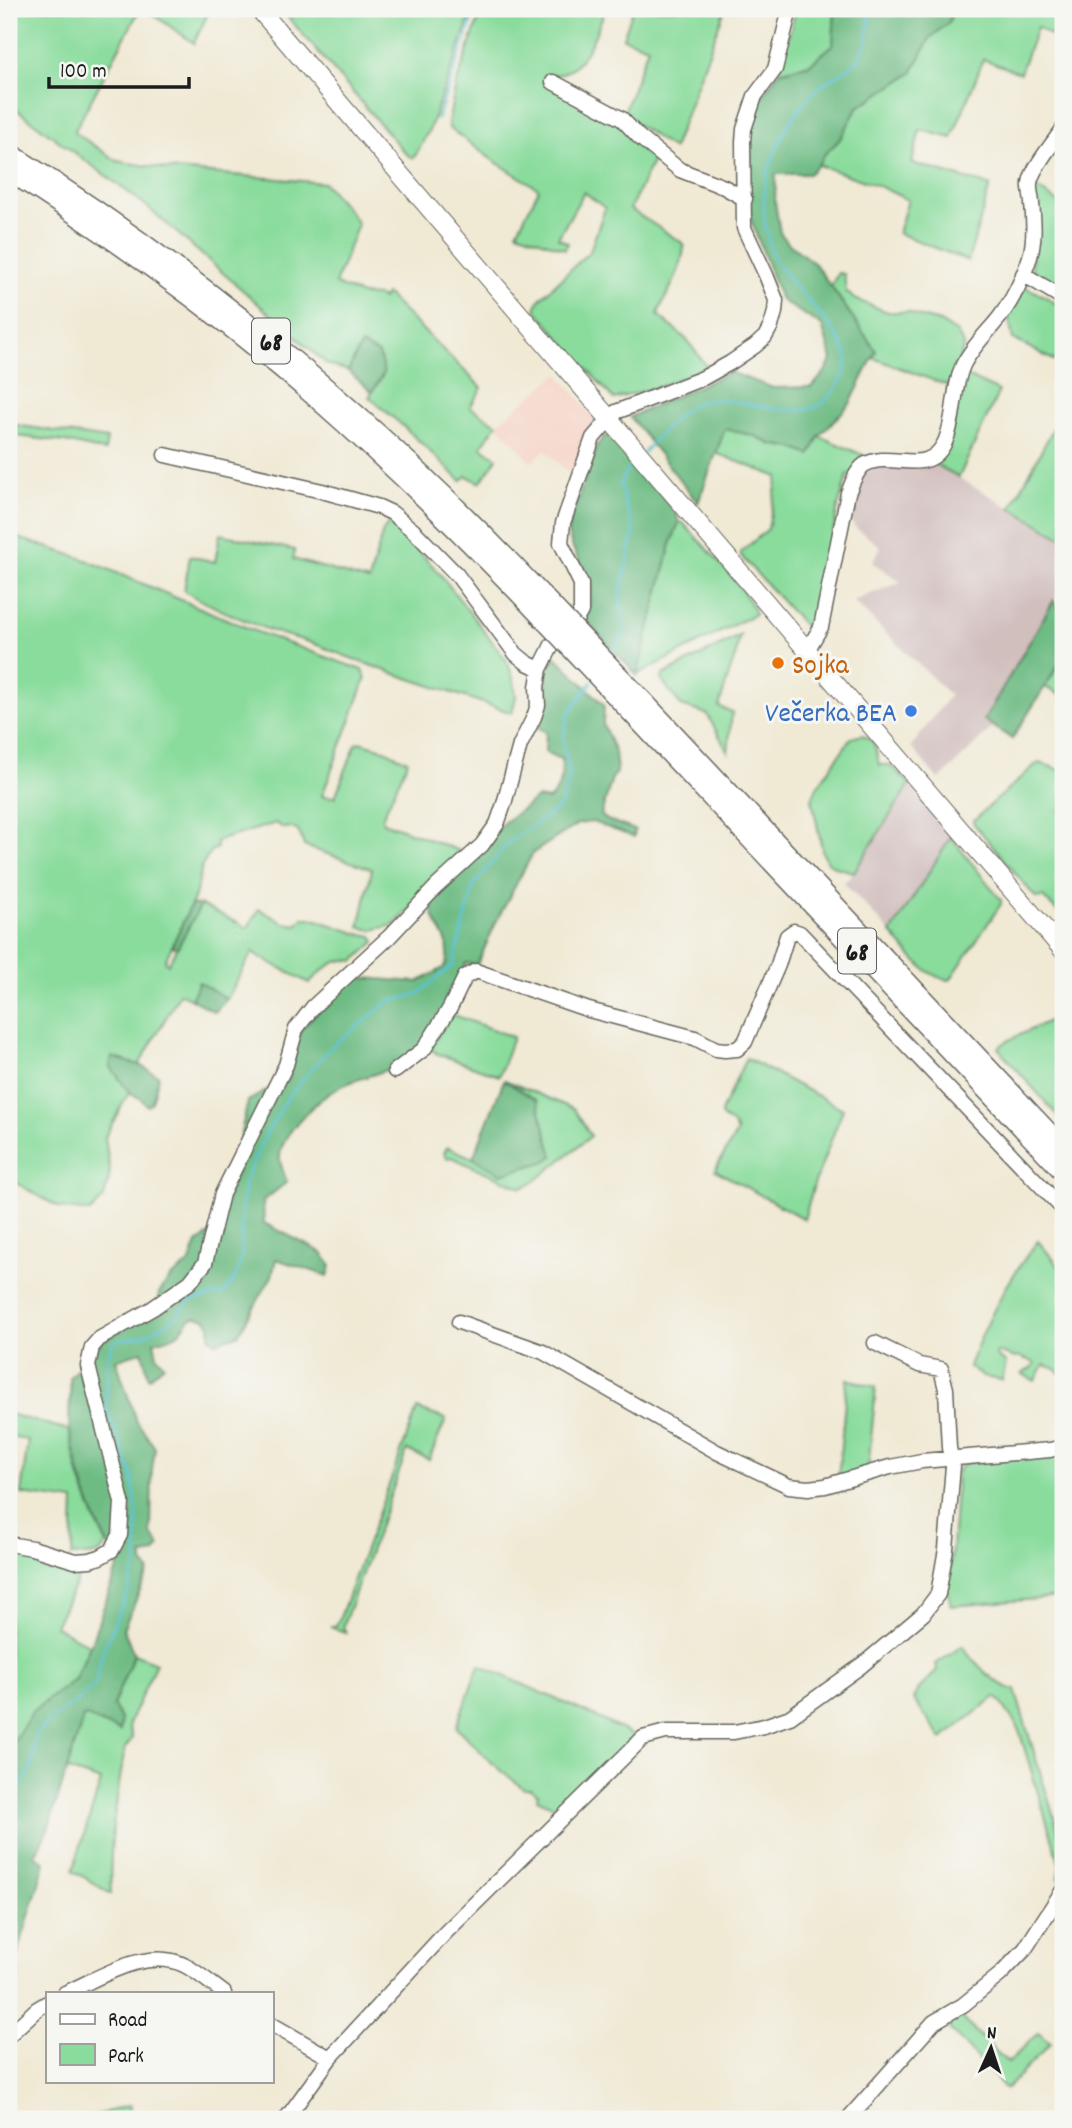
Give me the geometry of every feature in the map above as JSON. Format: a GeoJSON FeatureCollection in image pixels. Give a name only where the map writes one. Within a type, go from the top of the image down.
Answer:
{"type":"FeatureCollection","features":[{"type":"Feature","properties":{"kind":"highway","name":"68"},"geometry":{"type":"LineString","coordinates":[[9,153],[115,222],[254,326],[409,461],[1063,1171]]}},
{"type":"Feature","properties":{"kind":"highway","name":"68"},"geometry":{"type":"LineString","coordinates":[[9,171],[106,235],[245,338],[311,394],[528,591]]}},
{"type":"Feature","properties":{"kind":"highway","name":"68"},"geometry":{"type":"LineString","coordinates":[[637,707],[1063,1149]]}},
{"type":"Feature","properties":{"kind":"main road"},"geometry":{"type":"LineString","coordinates":[[260,9],[1063,950]]}},
{"type":"Feature","properties":{"kind":"street"},"geometry":{"type":"LineString","coordinates":[[9,1544],[75,1561],[100,1558],[112,1550],[120,1535],[122,1503],[88,1366],[92,1347],[99,1339],[153,1308],[190,1282],[205,1263],[222,1194],[286,1065],[296,1029],[313,1007],[482,845],[497,824],[520,745],[538,705],[540,668],[555,639],[576,620],[580,611],[581,584],[561,543],[563,523],[593,438],[616,412],[703,378],[730,363],[765,337],[775,313],[776,300],[744,228],[744,129],[755,96],[775,69],[790,9]]}},
{"type":"Feature","properties":{"kind":"street"},"geometry":{"type":"LineString","coordinates":[[553,82],[622,119],[680,170],[724,187],[745,199]]}},
{"type":"Feature","properties":{"kind":"street"},"geometry":{"type":"LineString","coordinates":[[808,649],[821,627],[848,493],[856,476],[863,466],[874,462],[920,462],[932,458],[941,449],[949,430],[964,362],[1013,298],[1031,254],[1034,236],[1030,183],[1063,129]]}},
{"type":"Feature","properties":{"kind":"street"},"geometry":{"type":"LineString","coordinates":[[1023,274],[1063,298]]}},
{"type":"Feature","properties":{"kind":"street"},"geometry":{"type":"LineString","coordinates":[[165,455],[322,491],[392,513],[449,566],[516,654],[527,663],[540,668]]}},
{"type":"Feature","properties":{"kind":"street"},"geometry":{"type":"LineString","coordinates":[[395,1072],[424,1049],[466,977],[477,971],[589,1010],[695,1038],[716,1049],[737,1049],[745,1042],[753,1026],[788,936],[794,931],[800,933],[1063,1209]]}},
{"type":"Feature","properties":{"kind":"street"},"geometry":{"type":"LineString","coordinates":[[458,1322],[543,1352],[717,1452],[789,1486],[825,1486],[890,1467],[922,1461],[1063,1447]]}},
{"type":"Feature","properties":{"kind":"street"},"geometry":{"type":"LineString","coordinates":[[286,2119],[330,2059],[446,1932],[643,1738],[666,1732],[734,1732],[764,1727],[790,1717],[861,1666],[923,1614],[938,1594],[946,1549],[953,1466],[948,1439],[946,1389],[941,1369],[919,1365],[875,1343]]}},
{"type":"Feature","properties":{"kind":"street"},"geometry":{"type":"LineString","coordinates":[[848,2119],[934,2022],[963,2005],[1002,1974],[1025,1949],[1063,1889]]}},
{"type":"Feature","properties":{"kind":"street"},"geometry":{"type":"LineString","coordinates":[[67,1992],[128,1965],[155,1960],[185,1966],[223,1992]]}},
{"type":"Feature","properties":{"kind":"street"},"geometry":{"type":"LineString","coordinates":[[9,2035],[46,2004]]}},
{"type":"Feature","properties":{"kind":"street"},"geometry":{"type":"LineString","coordinates":[[273,2025],[330,2059]]}},
{"type":"Feature","properties":{"kind":"shaded area"},"geometry":{"type":"Polygon","coordinates":[[[558,374],[595,418],[595,425],[575,479],[545,450],[531,462],[497,424],[558,374]]]}},
{"type":"Feature","properties":{"kind":"shaded area"},"geometry":{"type":"Polygon","coordinates":[[[933,463],[1063,538],[1063,585],[984,719],[994,726],[939,780],[911,747],[950,695],[853,601],[901,582],[872,562],[881,547],[856,528],[849,510],[860,479],[876,465],[933,463]]]}},
{"type":"Feature","properties":{"kind":"shaded area"},"geometry":{"type":"Polygon","coordinates":[[[910,784],[951,837],[891,933],[844,883],[854,872],[910,784]]]}},
{"type":"Feature","properties":{"kind":"green space"},"geometry":{"type":"Polygon","coordinates":[[[9,9],[140,9],[74,132],[117,161],[166,169],[324,183],[358,224],[335,284],[362,295],[383,299],[386,294],[482,388],[470,407],[497,424],[481,447],[497,458],[480,483],[467,476],[461,481],[369,397],[384,373],[361,345],[348,371],[327,364],[144,204],[9,104],[9,9]]]}},
{"type":"Feature","properties":{"kind":"green space"},"geometry":{"type":"Polygon","coordinates":[[[145,9],[210,9],[194,43],[145,9]]]}},
{"type":"Feature","properties":{"kind":"green space"},"geometry":{"type":"Polygon","coordinates":[[[281,9],[473,9],[430,128],[415,156],[412,158],[404,152],[281,9]]]}},
{"type":"Feature","properties":{"kind":"green space"},"geometry":{"type":"Polygon","coordinates":[[[482,9],[605,9],[592,41],[580,61],[561,74],[550,76],[623,126],[655,156],[630,209],[684,244],[678,270],[658,315],[686,339],[708,368],[658,387],[614,399],[536,310],[541,298],[590,251],[605,208],[584,192],[558,238],[568,243],[565,249],[517,232],[539,189],[449,128],[456,85],[482,9]]]}},
{"type":"Feature","properties":{"kind":"green space"},"geometry":{"type":"Polygon","coordinates":[[[633,9],[725,9],[673,149],[623,115],[648,47],[623,38],[633,9]]]}},
{"type":"Feature","properties":{"kind":"green space"},"geometry":{"type":"Polygon","coordinates":[[[796,9],[835,9],[833,45],[810,64],[779,72],[796,9]]]}},
{"type":"Feature","properties":{"kind":"green space"},"geometry":{"type":"Polygon","coordinates":[[[835,9],[953,9],[949,22],[930,38],[912,73],[858,107],[840,139],[809,174],[776,174],[775,202],[780,233],[789,244],[815,264],[876,351],[850,404],[819,436],[810,455],[725,429],[698,503],[630,417],[730,372],[773,388],[812,387],[832,359],[822,326],[781,300],[751,220],[747,181],[750,132],[761,98],[779,72],[810,64],[833,45],[835,9]]]}},
{"type":"Feature","properties":{"kind":"green space"},"geometry":{"type":"Polygon","coordinates":[[[953,9],[1063,9],[1063,36],[1060,41],[1037,27],[1020,73],[983,59],[952,138],[920,130],[912,163],[990,186],[968,261],[898,233],[908,200],[879,186],[818,165],[840,139],[858,107],[912,73],[930,38],[949,22],[953,9]]]}},
{"type":"Feature","properties":{"kind":"green space"},"geometry":{"type":"Polygon","coordinates":[[[1033,186],[1063,205],[1063,295],[1037,278],[1037,273],[1032,269],[1033,186]]]}},
{"type":"Feature","properties":{"kind":"green space"},"geometry":{"type":"Polygon","coordinates":[[[838,273],[844,274],[846,291],[854,299],[888,312],[908,312],[940,322],[957,333],[964,345],[951,387],[873,358],[876,351],[831,286],[838,273]]]}},
{"type":"Feature","properties":{"kind":"green space"},"geometry":{"type":"Polygon","coordinates":[[[1025,287],[1063,308],[1063,365],[1013,339],[1008,315],[1025,287]]]}},
{"type":"Feature","properties":{"kind":"green space"},"geometry":{"type":"Polygon","coordinates":[[[361,345],[379,354],[384,373],[372,392],[348,371],[361,345]]]}},
{"type":"Feature","properties":{"kind":"green space"},"geometry":{"type":"Polygon","coordinates":[[[964,375],[999,391],[959,477],[933,463],[964,375]]]}},
{"type":"Feature","properties":{"kind":"green space"},"geometry":{"type":"Polygon","coordinates":[[[1063,410],[1063,538],[1011,508],[1063,410]]]}},
{"type":"Feature","properties":{"kind":"green space"},"geometry":{"type":"Polygon","coordinates":[[[9,424],[107,439],[105,451],[65,442],[9,435],[9,424]]]}},
{"type":"Feature","properties":{"kind":"green space"},"geometry":{"type":"Polygon","coordinates":[[[725,429],[810,455],[819,436],[863,455],[851,476],[848,474],[838,507],[816,619],[807,629],[741,556],[741,552],[768,529],[778,477],[715,453],[725,429]]]}},
{"type":"Feature","properties":{"kind":"green space"},"geometry":{"type":"Polygon","coordinates":[[[605,436],[613,436],[675,510],[679,522],[637,675],[585,620],[591,586],[568,534],[570,521],[598,444],[605,436]]]}},
{"type":"Feature","properties":{"kind":"green space"},"geometry":{"type":"Polygon","coordinates":[[[679,522],[683,523],[734,580],[755,614],[637,675],[671,544],[679,522]]]}},
{"type":"Feature","properties":{"kind":"green space"},"geometry":{"type":"Polygon","coordinates":[[[389,523],[394,524],[440,574],[507,661],[516,696],[512,713],[272,631],[227,613],[184,591],[190,556],[215,562],[220,534],[295,550],[293,559],[369,581],[383,531],[389,523]]]}},
{"type":"Feature","properties":{"kind":"green space"},"geometry":{"type":"Polygon","coordinates":[[[9,535],[84,559],[257,632],[362,670],[366,678],[322,796],[335,797],[356,744],[360,742],[380,748],[408,761],[382,818],[383,822],[465,853],[394,925],[372,930],[359,927],[372,869],[304,846],[295,829],[283,828],[276,823],[217,841],[217,848],[212,850],[202,866],[195,896],[165,961],[168,964],[201,905],[248,928],[259,909],[284,923],[297,925],[303,918],[311,918],[372,936],[375,942],[354,961],[335,963],[309,983],[252,953],[227,999],[199,983],[191,999],[180,993],[139,1065],[112,1058],[111,1066],[129,1092],[105,1137],[110,1171],[108,1183],[103,1199],[90,1212],[60,1208],[9,1179],[9,535]]]}},
{"type":"Feature","properties":{"kind":"green space"},"geometry":{"type":"Polygon","coordinates":[[[1054,600],[1063,615],[1063,658],[1012,739],[984,720],[1054,600]]]}},
{"type":"Feature","properties":{"kind":"green space"},"geometry":{"type":"Polygon","coordinates":[[[741,635],[719,707],[732,712],[728,752],[707,714],[681,706],[662,680],[663,675],[741,635]]]}},
{"type":"Feature","properties":{"kind":"green space"},"geometry":{"type":"Polygon","coordinates":[[[556,657],[604,705],[603,724],[615,752],[617,773],[612,778],[601,815],[607,820],[635,830],[634,837],[592,822],[578,824],[533,853],[498,918],[477,965],[466,963],[456,987],[425,1041],[399,1064],[330,1093],[312,1108],[287,1137],[280,1156],[287,1182],[263,1201],[264,1223],[321,1252],[331,1265],[328,1276],[276,1259],[272,1276],[238,1335],[216,1342],[210,1338],[210,1326],[206,1319],[194,1317],[177,1334],[154,1342],[157,1356],[164,1365],[149,1378],[142,1351],[116,1360],[136,1420],[155,1448],[151,1533],[160,1546],[155,1553],[143,1555],[143,1563],[149,1571],[123,1629],[134,1654],[113,1705],[121,1720],[120,1731],[84,1716],[48,1829],[35,1855],[45,1863],[16,1959],[18,1976],[9,1979],[9,1749],[33,1711],[75,1679],[90,1646],[119,1563],[94,1516],[78,1466],[69,1425],[70,1377],[103,1340],[157,1310],[159,1293],[170,1278],[189,1264],[197,1243],[217,1229],[225,1195],[242,1160],[241,1133],[248,1101],[288,1079],[302,1028],[351,977],[418,982],[445,967],[447,946],[434,917],[432,898],[502,824],[537,798],[549,800],[558,786],[562,760],[545,752],[546,732],[534,725],[544,708],[547,673],[556,657]]]}},
{"type":"Feature","properties":{"kind":"green space"},"geometry":{"type":"Polygon","coordinates":[[[1063,658],[1063,696],[1045,687],[1063,658]]]}},
{"type":"Feature","properties":{"kind":"green space"},"geometry":{"type":"Polygon","coordinates":[[[862,735],[873,743],[879,765],[890,765],[910,784],[854,872],[835,867],[823,854],[812,799],[817,787],[851,738],[862,735]]]}},
{"type":"Feature","properties":{"kind":"green space"},"geometry":{"type":"Polygon","coordinates":[[[1040,763],[1063,771],[1063,808],[1060,810],[1061,814],[1063,813],[1063,909],[1058,912],[1043,897],[1036,898],[973,821],[1040,763]]]}},
{"type":"Feature","properties":{"kind":"green space"},"geometry":{"type":"Polygon","coordinates":[[[951,837],[1001,900],[1001,904],[950,980],[925,969],[891,933],[951,837]]]}},
{"type":"Feature","properties":{"kind":"green space"},"geometry":{"type":"Polygon","coordinates":[[[191,905],[201,905],[177,948],[172,946],[191,905]]]}},
{"type":"Feature","properties":{"kind":"green space"},"geometry":{"type":"Polygon","coordinates":[[[199,982],[227,999],[215,1012],[191,999],[199,982]]]}},
{"type":"Feature","properties":{"kind":"green space"},"geometry":{"type":"Polygon","coordinates":[[[451,1014],[513,1037],[499,1076],[436,1053],[430,1048],[451,1014]]]}},
{"type":"Feature","properties":{"kind":"green space"},"geometry":{"type":"Polygon","coordinates":[[[1063,1014],[1063,1122],[998,1048],[1063,1014]]]}},
{"type":"Feature","properties":{"kind":"green space"},"geometry":{"type":"Polygon","coordinates":[[[112,1057],[139,1065],[159,1076],[152,1102],[148,1106],[129,1092],[110,1066],[112,1057]]]}},
{"type":"Feature","properties":{"kind":"green space"},"geometry":{"type":"Polygon","coordinates":[[[746,1058],[843,1109],[804,1219],[715,1170],[737,1132],[733,1125],[722,1117],[721,1112],[746,1058]]]}},
{"type":"Feature","properties":{"kind":"green space"},"geometry":{"type":"Polygon","coordinates":[[[504,1080],[537,1101],[553,1156],[544,1162],[501,1174],[473,1158],[504,1080]]]}},
{"type":"Feature","properties":{"kind":"green space"},"geometry":{"type":"Polygon","coordinates":[[[505,1080],[574,1109],[591,1136],[534,1182],[522,1188],[451,1157],[446,1158],[444,1153],[447,1147],[473,1158],[537,1101],[505,1080]]]}},
{"type":"Feature","properties":{"kind":"green space"},"geometry":{"type":"Polygon","coordinates":[[[1038,1241],[1063,1271],[1063,1376],[1056,1369],[1044,1365],[1035,1381],[1022,1374],[1035,1365],[1033,1362],[997,1352],[996,1356],[1006,1363],[1002,1380],[983,1377],[969,1367],[970,1363],[1000,1299],[1017,1269],[1038,1241]]]}},
{"type":"Feature","properties":{"kind":"green space"},"geometry":{"type":"Polygon","coordinates":[[[847,1379],[876,1387],[868,1470],[838,1479],[847,1379]]]}},
{"type":"Feature","properties":{"kind":"green space"},"geometry":{"type":"Polygon","coordinates":[[[417,1409],[446,1419],[429,1460],[407,1450],[343,1626],[346,1632],[330,1627],[335,1626],[339,1620],[417,1409]]]}},
{"type":"Feature","properties":{"kind":"green space"},"geometry":{"type":"Polygon","coordinates":[[[9,1414],[69,1430],[79,1476],[107,1544],[99,1554],[72,1556],[74,1501],[21,1494],[28,1440],[9,1437],[9,1414]]]}},
{"type":"Feature","properties":{"kind":"green space"},"geometry":{"type":"Polygon","coordinates":[[[1063,1452],[1063,1597],[951,1606],[947,1587],[957,1474],[960,1467],[966,1463],[1063,1452]]]}},
{"type":"Feature","properties":{"kind":"green space"},"geometry":{"type":"Polygon","coordinates":[[[9,1548],[83,1568],[55,1626],[90,1646],[75,1679],[33,1711],[9,1749],[9,1548]]]}},
{"type":"Feature","properties":{"kind":"green space"},"geometry":{"type":"Polygon","coordinates":[[[962,1646],[992,1678],[1015,1690],[1063,1847],[1063,1877],[1059,1878],[1060,1865],[1018,1727],[1000,1701],[995,1697],[942,1739],[913,1699],[937,1669],[936,1664],[962,1646]]]}},
{"type":"Feature","properties":{"kind":"green space"},"geometry":{"type":"Polygon","coordinates":[[[134,1654],[156,1663],[129,1724],[132,1739],[125,1748],[114,1821],[111,1894],[73,1870],[101,1781],[65,1769],[84,1715],[120,1731],[121,1720],[113,1705],[134,1654]]]}},
{"type":"Feature","properties":{"kind":"green space"},"geometry":{"type":"Polygon","coordinates":[[[479,1665],[633,1735],[634,1741],[562,1808],[537,1799],[538,1794],[524,1789],[490,1761],[456,1727],[479,1665]]]}},
{"type":"Feature","properties":{"kind":"green space"},"geometry":{"type":"Polygon","coordinates":[[[957,2014],[1008,2063],[1038,2033],[1051,2043],[1006,2089],[949,2028],[948,2019],[957,2014]]]}},
{"type":"Feature","properties":{"kind":"green space"},"geometry":{"type":"Polygon","coordinates":[[[130,2105],[129,2119],[84,2119],[130,2105]]]}},
{"type":"Feature","properties":{"kind":"waterway"},"geometry":{"type":"LineString","coordinates":[[437,119],[476,9]]}},
{"type":"Feature","properties":{"kind":"waterway"},"geometry":{"type":"LineString","coordinates":[[644,452],[678,416],[699,402],[730,401],[785,410],[802,410],[817,407],[838,386],[847,366],[844,350],[829,325],[786,276],[773,255],[766,228],[764,198],[772,161],[798,110],[823,84],[851,67],[862,54],[868,36],[870,9]]}},
{"type":"Feature","properties":{"kind":"waterway"},"geometry":{"type":"LineString","coordinates":[[610,656],[623,635],[620,595],[634,532],[620,485],[625,473],[635,462]]}},
{"type":"Feature","properties":{"kind":"waterway"},"geometry":{"type":"LineString","coordinates":[[9,1801],[30,1770],[36,1733],[79,1700],[96,1683],[101,1656],[127,1594],[137,1561],[137,1513],[132,1474],[106,1408],[108,1356],[114,1341],[145,1335],[172,1321],[189,1301],[224,1293],[235,1278],[242,1257],[241,1219],[245,1180],[267,1132],[289,1096],[330,1048],[389,1001],[418,994],[453,965],[474,885],[508,843],[560,807],[570,778],[563,738],[569,713],[592,682]]}},
{"type":"Feature","properties":{"kind":"place","name":"Sojka"},"geometry":{"type":"Point","coordinates":[778,663]}},
{"type":"Feature","properties":{"kind":"place","name":"Večerka BEA"},"geometry":{"type":"Point","coordinates":[911,711]}}]}
